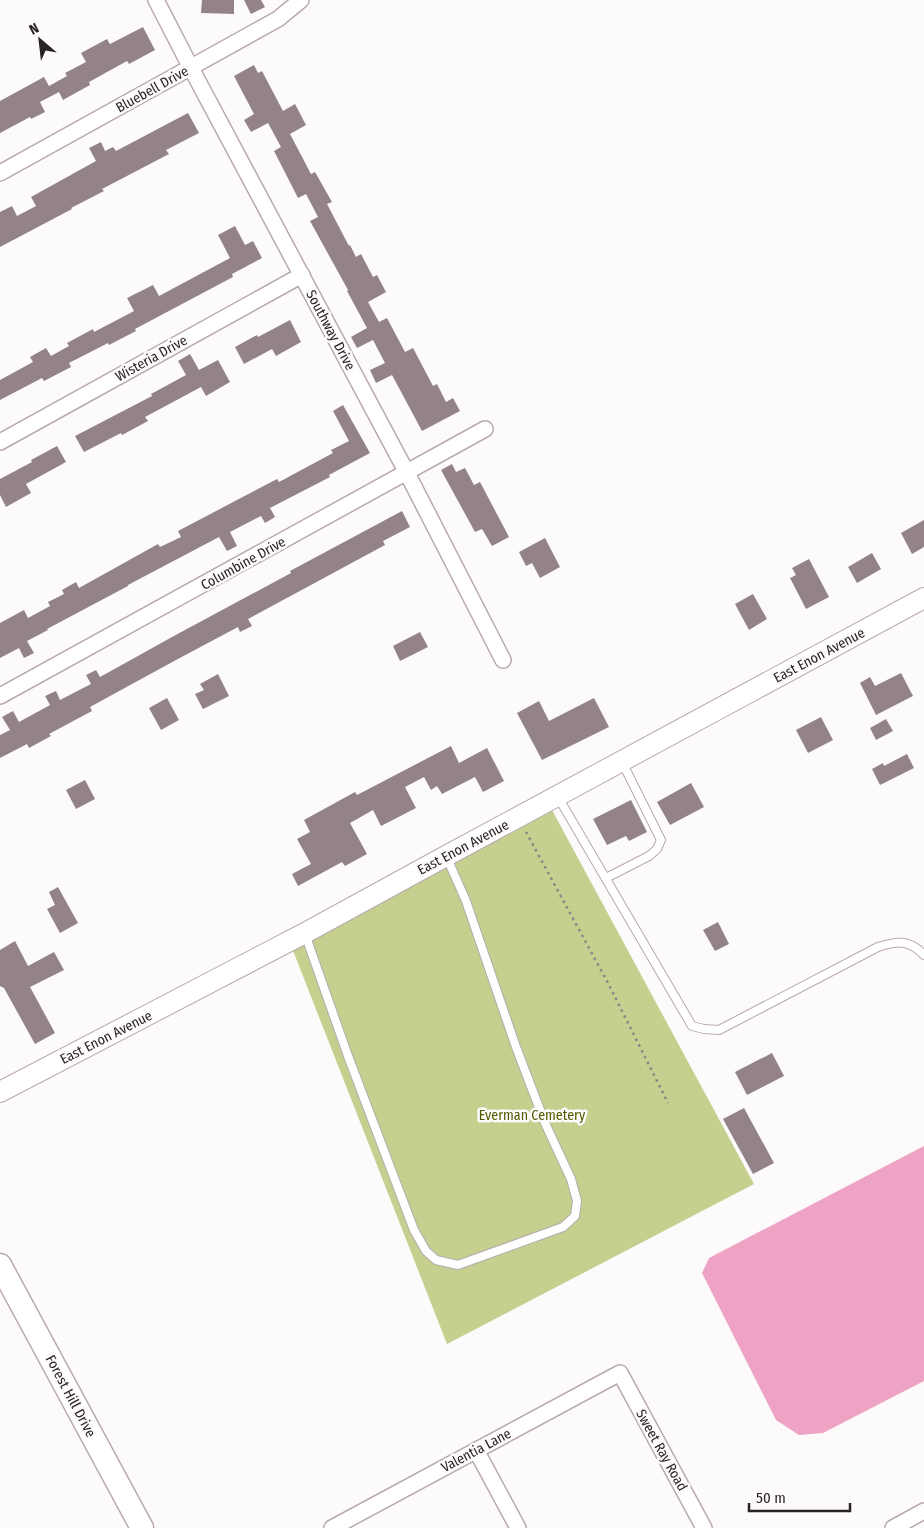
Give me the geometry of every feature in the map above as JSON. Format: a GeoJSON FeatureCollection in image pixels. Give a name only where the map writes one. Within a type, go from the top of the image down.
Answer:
{"type":"FeatureCollection","features":[{"type":"Feature","properties":{"kind":"main road","name":"Forest Hill Drive"},"geometry":{"type":"LineString","coordinates":[[0,1265],[142,1528]]}},
{"type":"Feature","properties":{"kind":"street","name":"Southway Drive"},"geometry":{"type":"LineString","coordinates":[[156,0],[407,473],[503,660]]}},
{"type":"Feature","properties":{"kind":"street","name":"Bluebell Drive"},"geometry":{"type":"LineString","coordinates":[[0,173],[278,19],[301,0]]}},
{"type":"Feature","properties":{"kind":"street","name":"Wisteria Drive"},"geometry":{"type":"LineString","coordinates":[[0,442],[302,275]]}},
{"type":"Feature","properties":{"kind":"street","name":"Columbine Drive"},"geometry":{"type":"LineString","coordinates":[[0,696],[485,429]]}},
{"type":"Feature","properties":{"kind":"street","name":"East Enon Avenue"},"geometry":{"type":"LineString","coordinates":[[0,1092],[305,934],[924,598]]}},
{"type":"Feature","properties":{"kind":"street","name":"Valentia Lane"},"geometry":{"type":"LineString","coordinates":[[332,1528],[620,1372]]}},
{"type":"Feature","properties":{"kind":"street","name":"Sweet Ray Road"},"geometry":{"type":"LineString","coordinates":[[620,1372],[704,1528]]}},
{"type":"Feature","properties":{"kind":"street"},"geometry":{"type":"LineString","coordinates":[[476,1450],[518,1528]]}},
{"type":"Feature","properties":{"kind":"street"},"geometry":{"type":"LineString","coordinates":[[893,1528],[924,1511]]}},
{"type":"Feature","properties":{"kind":"lane"},"geometry":{"type":"LineString","coordinates":[[606,878],[649,856],[657,849],[661,840],[622,762]]}},
{"type":"Feature","properties":{"kind":"lane"},"geometry":{"type":"LineString","coordinates":[[558,796],[692,1026],[719,1030],[878,947],[896,942],[909,944],[924,955]]}},
{"type":"Feature","properties":{"kind":"lane"},"geometry":{"type":"LineString","coordinates":[[305,934],[358,1084],[414,1230],[426,1251],[436,1260],[458,1264],[562,1227],[575,1216],[577,1201],[571,1179],[545,1123],[516,1048],[466,901],[446,856]]}},
{"type":"Feature","properties":{"kind":"path"},"geometry":{"type":"LineString","coordinates":[[518,818],[608,983],[668,1103]]}},
{"type":"Feature","properties":{"kind":"green space","name":"Everman Cemetery"},"geometry":{"type":"Polygon","coordinates":[[[552,810],[754,1184],[447,1344],[292,948],[552,810]]]}},
{"type":"Feature","properties":{"kind":"shaded area"},"geometry":{"type":"Polygon","coordinates":[[[924,1146],[924,1381],[823,1433],[799,1435],[776,1420],[702,1273],[709,1258],[924,1146]]]}},
{"type":"Feature","properties":{"kind":"building"},"geometry":{"type":"Polygon","coordinates":[[[202,0],[234,0],[234,14],[201,13],[202,0]]]}},
{"type":"Feature","properties":{"kind":"building"},"geometry":{"type":"Polygon","coordinates":[[[244,0],[261,0],[265,7],[251,14],[244,0]]]}},
{"type":"Feature","properties":{"kind":"building"},"geometry":{"type":"Polygon","coordinates":[[[143,27],[155,50],[129,64],[127,61],[89,82],[90,85],[63,100],[59,92],[40,102],[45,112],[31,119],[30,117],[0,133],[0,101],[44,77],[49,86],[67,76],[65,73],[86,62],[81,53],[107,39],[110,44],[143,27]]]}},
{"type":"Feature","properties":{"kind":"building"},"geometry":{"type":"Polygon","coordinates":[[[254,65],[258,73],[262,71],[283,111],[295,104],[306,125],[290,134],[311,174],[315,172],[332,202],[327,204],[349,246],[356,257],[361,254],[373,277],[377,275],[386,292],[368,302],[379,322],[387,318],[405,352],[413,348],[433,386],[437,384],[446,402],[453,398],[460,411],[422,431],[392,375],[376,383],[370,370],[385,363],[373,340],[357,348],[351,337],[367,328],[310,221],[318,217],[306,194],[298,198],[274,151],[281,147],[268,123],[251,132],[244,120],[254,114],[234,76],[254,65]]]}},
{"type":"Feature","properties":{"kind":"building"},"geometry":{"type":"Polygon","coordinates":[[[188,113],[199,133],[166,150],[169,154],[102,189],[104,191],[0,247],[0,212],[12,206],[17,216],[36,206],[31,197],[96,161],[89,148],[101,142],[105,151],[113,147],[116,151],[188,113]]]}},
{"type":"Feature","properties":{"kind":"building"},"geometry":{"type":"Polygon","coordinates":[[[235,226],[245,245],[253,241],[262,258],[232,274],[233,277],[135,329],[136,331],[69,363],[71,367],[44,381],[42,378],[0,400],[0,380],[33,362],[30,357],[46,348],[51,356],[69,346],[67,343],[93,329],[94,332],[134,311],[127,298],[153,285],[159,296],[230,258],[218,235],[235,226]]]}},
{"type":"Feature","properties":{"kind":"building"},"geometry":{"type":"Polygon","coordinates":[[[290,320],[301,342],[276,356],[272,349],[244,364],[235,347],[290,320]]]}},
{"type":"Feature","properties":{"kind":"building"},"geometry":{"type":"Polygon","coordinates":[[[190,354],[199,370],[218,360],[230,382],[206,396],[201,387],[145,417],[148,421],[84,452],[75,436],[152,396],[151,394],[186,375],[178,361],[190,354]]]}},
{"type":"Feature","properties":{"kind":"building"},"geometry":{"type":"Polygon","coordinates":[[[343,405],[370,453],[329,475],[330,477],[270,508],[275,517],[265,523],[261,516],[230,532],[237,546],[227,551],[219,537],[27,641],[34,653],[24,658],[19,648],[0,658],[0,623],[24,610],[28,618],[50,606],[48,602],[64,594],[62,590],[76,582],[79,588],[158,544],[160,547],[181,537],[178,531],[277,479],[279,482],[333,453],[331,450],[349,441],[333,411],[343,405]]]}},
{"type":"Feature","properties":{"kind":"building"},"geometry":{"type":"Polygon","coordinates":[[[57,446],[66,462],[26,484],[31,493],[6,507],[0,495],[0,479],[57,446]]]}},
{"type":"Feature","properties":{"kind":"building"},"geometry":{"type":"Polygon","coordinates":[[[452,464],[456,472],[465,468],[474,485],[480,482],[509,537],[492,546],[482,529],[475,532],[441,470],[452,464]]]}},
{"type":"Feature","properties":{"kind":"building"},"geometry":{"type":"Polygon","coordinates":[[[402,511],[410,527],[383,541],[385,545],[248,619],[252,626],[240,632],[238,627],[90,707],[92,711],[49,734],[51,736],[29,748],[27,744],[0,758],[0,735],[10,730],[2,717],[13,711],[19,722],[50,705],[45,696],[56,691],[60,700],[91,684],[86,675],[96,670],[100,677],[402,511]]]}},
{"type":"Feature","properties":{"kind":"building"},"geometry":{"type":"Polygon","coordinates":[[[924,520],[924,547],[912,554],[901,533],[924,520]]]}},
{"type":"Feature","properties":{"kind":"building"},"geometry":{"type":"Polygon","coordinates":[[[545,538],[560,567],[540,578],[532,563],[526,566],[519,552],[545,538]]]}},
{"type":"Feature","properties":{"kind":"building"},"geometry":{"type":"Polygon","coordinates":[[[872,553],[881,569],[857,583],[848,567],[872,553]]]}},
{"type":"Feature","properties":{"kind":"building"},"geometry":{"type":"Polygon","coordinates":[[[809,559],[829,597],[806,609],[790,578],[796,575],[792,568],[809,559]]]}},
{"type":"Feature","properties":{"kind":"building"},"geometry":{"type":"Polygon","coordinates":[[[753,594],[767,619],[749,630],[735,604],[753,594]]]}},
{"type":"Feature","properties":{"kind":"building"},"geometry":{"type":"Polygon","coordinates":[[[420,632],[428,647],[400,661],[393,646],[420,632]]]}},
{"type":"Feature","properties":{"kind":"building"},"geometry":{"type":"Polygon","coordinates":[[[901,673],[913,696],[876,715],[860,683],[870,677],[875,686],[901,673]]]}},
{"type":"Feature","properties":{"kind":"building"},"geometry":{"type":"Polygon","coordinates":[[[218,674],[229,696],[203,709],[195,694],[204,690],[200,684],[218,674]]]}},
{"type":"Feature","properties":{"kind":"building"},"geometry":{"type":"Polygon","coordinates":[[[167,698],[179,720],[161,730],[149,708],[167,698]]]}},
{"type":"Feature","properties":{"kind":"building"},"geometry":{"type":"Polygon","coordinates":[[[594,698],[609,727],[542,760],[517,713],[539,701],[549,721],[594,698]]]}},
{"type":"Feature","properties":{"kind":"building"},"geometry":{"type":"Polygon","coordinates":[[[821,717],[833,740],[808,753],[796,730],[821,717]]]}},
{"type":"Feature","properties":{"kind":"building"},"geometry":{"type":"Polygon","coordinates":[[[886,719],[893,731],[876,740],[870,728],[886,719]]]}},
{"type":"Feature","properties":{"kind":"building"},"geometry":{"type":"Polygon","coordinates":[[[451,746],[459,763],[487,748],[504,781],[483,792],[475,777],[442,794],[437,786],[431,790],[424,777],[405,787],[416,808],[381,826],[373,810],[350,823],[367,854],[345,866],[342,862],[298,886],[292,874],[311,864],[297,839],[310,832],[304,820],[355,792],[357,795],[451,746]]]}},
{"type":"Feature","properties":{"kind":"building"},"geometry":{"type":"Polygon","coordinates":[[[907,754],[914,768],[880,785],[872,769],[883,763],[884,766],[907,754]]]}},
{"type":"Feature","properties":{"kind":"building"},"geometry":{"type":"Polygon","coordinates":[[[85,780],[95,799],[76,809],[66,790],[85,780]]]}},
{"type":"Feature","properties":{"kind":"building"},"geometry":{"type":"Polygon","coordinates":[[[691,783],[704,807],[670,825],[657,802],[691,783]]]}},
{"type":"Feature","properties":{"kind":"building"},"geometry":{"type":"Polygon","coordinates":[[[631,800],[647,832],[629,841],[626,836],[607,845],[593,819],[631,800]]]}},
{"type":"Feature","properties":{"kind":"building"},"geometry":{"type":"Polygon","coordinates":[[[58,887],[78,923],[60,933],[47,909],[55,905],[49,892],[58,887]]]}},
{"type":"Feature","properties":{"kind":"building"},"geometry":{"type":"Polygon","coordinates":[[[718,922],[729,944],[715,951],[703,930],[718,922]]]}},
{"type":"Feature","properties":{"kind":"building"},"geometry":{"type":"Polygon","coordinates":[[[15,941],[28,966],[54,952],[64,970],[30,987],[55,1033],[35,1044],[4,988],[0,986],[0,950],[15,941]]]}},
{"type":"Feature","properties":{"kind":"building"},"geometry":{"type":"Polygon","coordinates":[[[772,1053],[784,1076],[747,1095],[735,1072],[772,1053]]]}},
{"type":"Feature","properties":{"kind":"building"},"geometry":{"type":"Polygon","coordinates":[[[744,1108],[774,1163],[753,1174],[723,1119],[744,1108]]]}}]}
